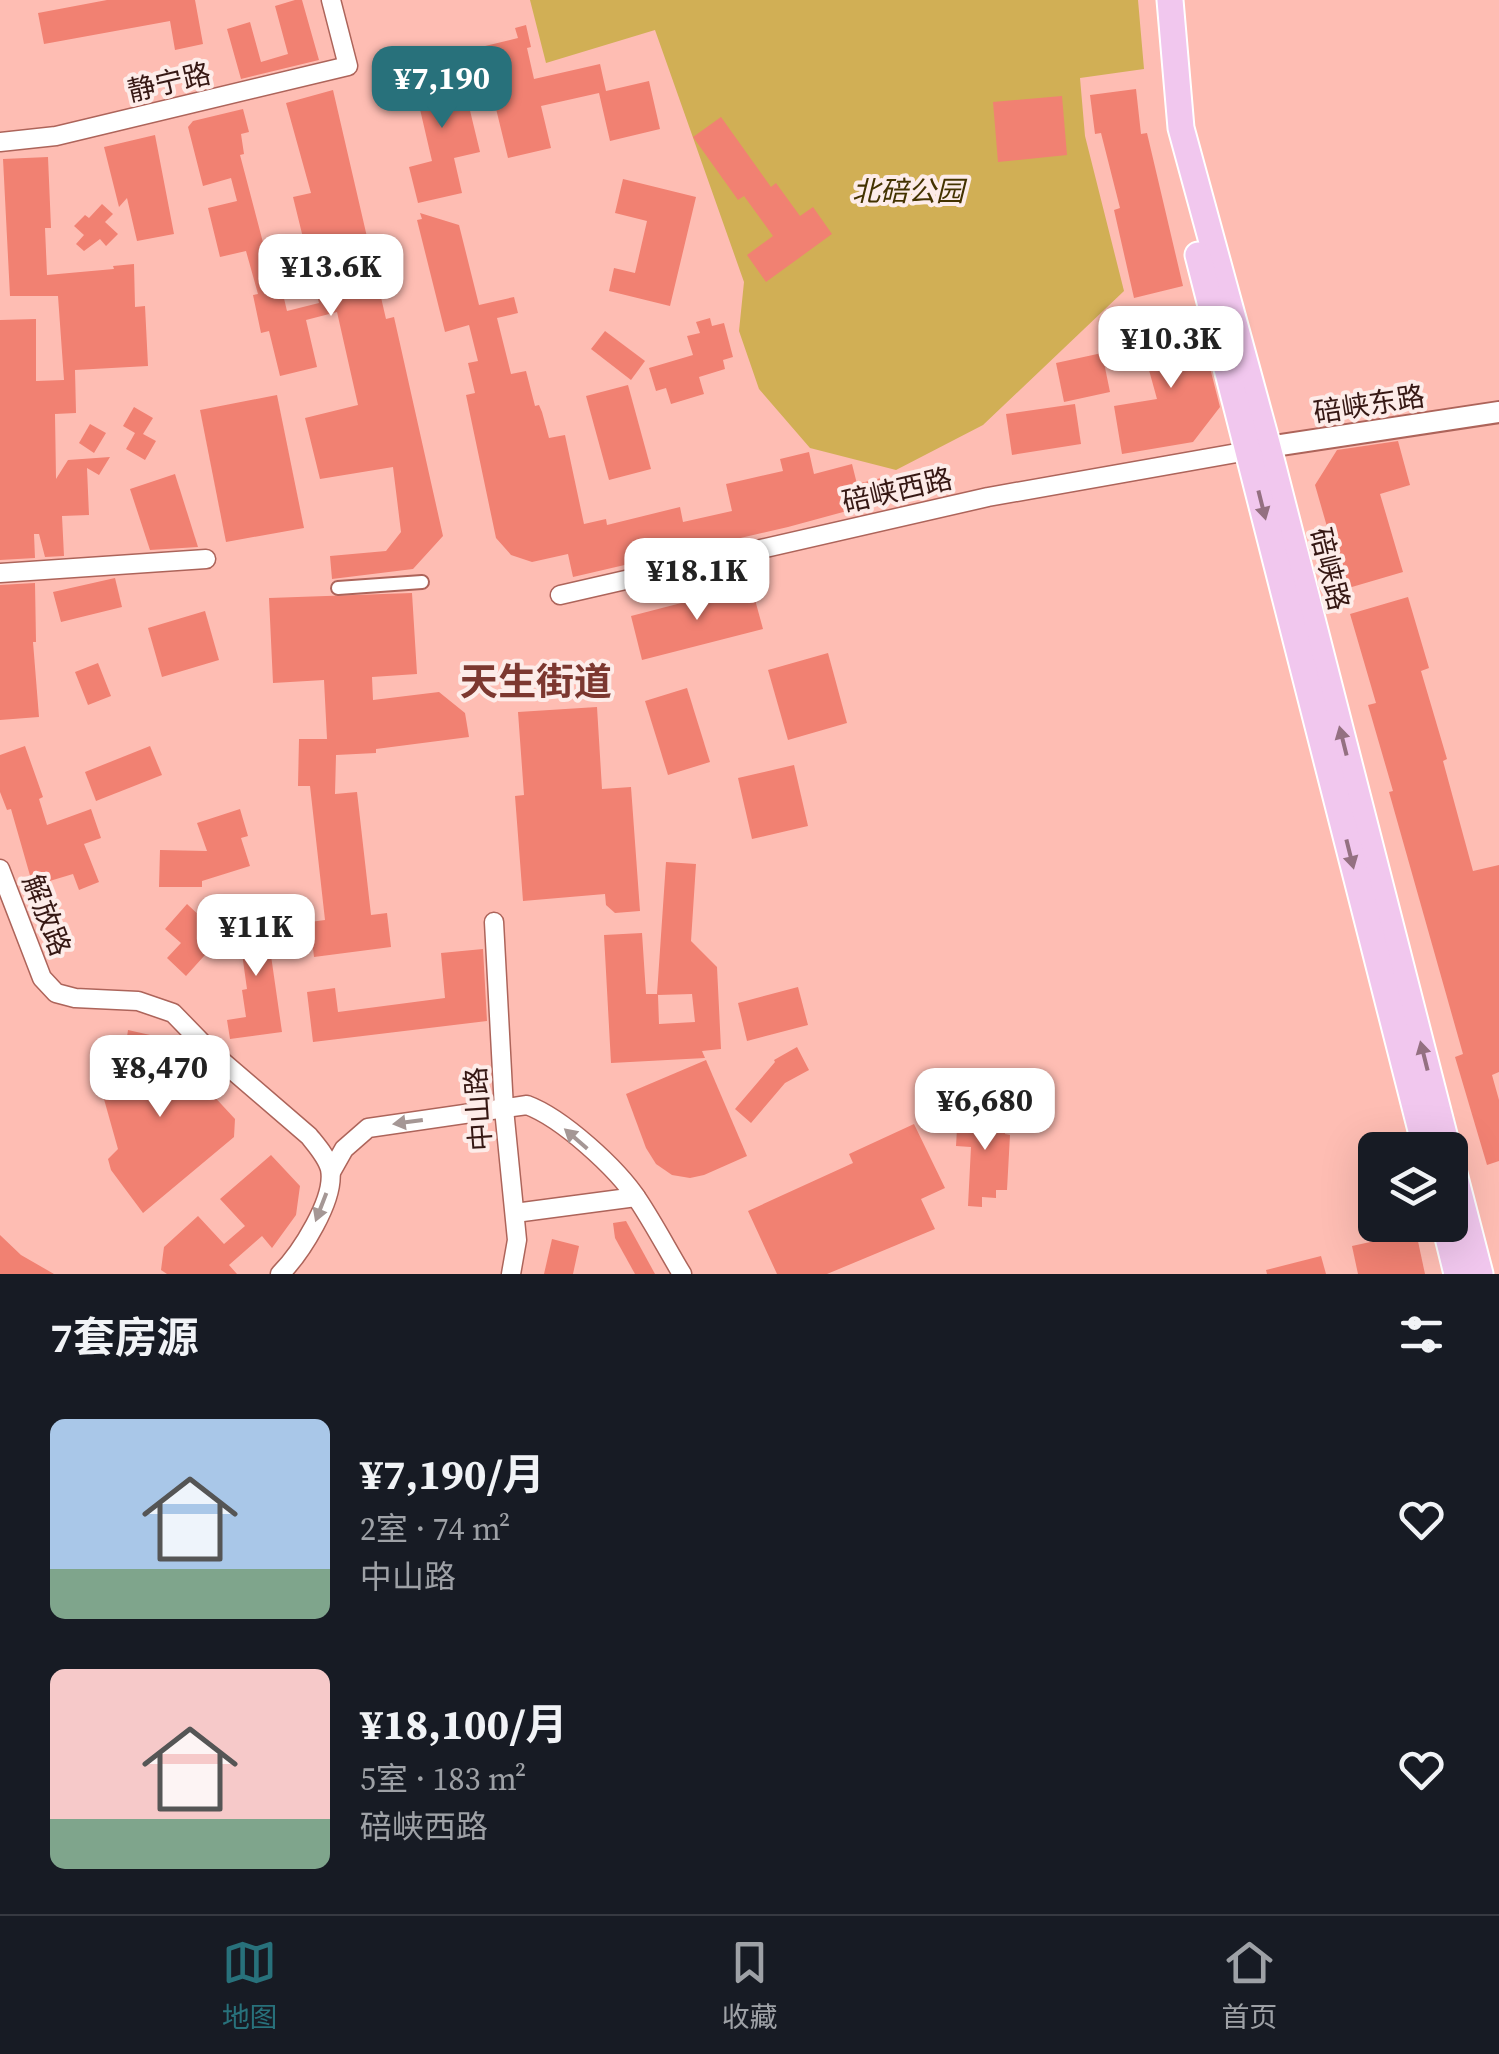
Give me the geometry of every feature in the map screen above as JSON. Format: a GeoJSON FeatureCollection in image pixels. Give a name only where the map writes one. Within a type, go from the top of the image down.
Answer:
{"type":"FeatureCollection","features":[{"type":"Feature","properties":{"kind":"main road","name":"碚峡路"},"geometry":{"type":"LineString","coordinates":[[1152,0],[1168,136],[1258,449],[1443,1132]]}},
{"type":"Feature","properties":{"kind":"main road","name":"碚峡路"},"geometry":{"type":"LineString","coordinates":[[1170,0],[1182,128],[1422,1132]]}},
{"type":"Feature","properties":{"kind":"main road"},"geometry":{"type":"LineString","coordinates":[[1468,1228],[1480,1274]]}},
{"type":"Feature","properties":{"kind":"main road"},"geometry":{"type":"LineString","coordinates":[[1449,1242],[1457,1274]]}},
{"type":"Feature","properties":{"kind":"street","name":"静宁路"},"geometry":{"type":"LineString","coordinates":[[0,142],[56,136],[348,66],[332,0]]}},
{"type":"Feature","properties":{"kind":"street","name":"碚峡东路"},"geometry":{"type":"LineString","coordinates":[[1258,449],[1499,412]]}},
{"type":"Feature","properties":{"kind":"street","name":"碚峡西路"},"geometry":{"type":"LineString","coordinates":[[560,596],[988,497],[1258,449]]}},
{"type":"Feature","properties":{"kind":"street"},"geometry":{"type":"LineString","coordinates":[[0,572],[206,559]]}},
{"type":"Feature","properties":{"kind":"street"},"geometry":{"type":"LineString","coordinates":[[338,588],[422,582]]}},
{"type":"Feature","properties":{"kind":"street","name":"解放路"},"geometry":{"type":"LineString","coordinates":[[0,869],[42,978],[56,992],[75,998],[138,1002],[173,1013],[209,1050],[309,1136],[322,1151],[331,1172]]}},
{"type":"Feature","properties":{"kind":"street","name":"中山路"},"geometry":{"type":"LineString","coordinates":[[494,930],[504,1108],[516,1213],[517,1240],[511,1274]]}},
{"type":"Feature","properties":{"kind":"street"},"geometry":{"type":"LineString","coordinates":[[280,1274],[311,1234],[331,1172],[344,1149],[368,1128],[527,1105],[546,1112],[636,1196],[682,1274]]}},
{"type":"Feature","properties":{"kind":"street"},"geometry":{"type":"LineString","coordinates":[[516,1213],[636,1196]]}},
{"type":"Feature","properties":{"kind":"green space","name":"北碚公园"},"geometry":{"type":"Polygon","coordinates":[[[530,0],[1138,0],[1144,69],[1080,78],[1085,136],[1124,291],[983,425],[896,470],[810,448],[759,389],[739,331],[744,282],[655,30],[546,63],[530,0]]]}},
{"type":"Feature","properties":{"kind":"building"},"geometry":{"type":"Polygon","coordinates":[[[107,0],[195,0],[203,44],[175,50],[170,21],[44,44],[38,13],[107,0]]]}},
{"type":"Feature","properties":{"kind":"building"},"geometry":{"type":"Polygon","coordinates":[[[302,0],[319,60],[241,79],[227,29],[250,22],[261,62],[288,54],[275,6],[302,0]]]}},
{"type":"Feature","properties":{"kind":"building"},"geometry":{"type":"Polygon","coordinates":[[[526,25],[534,79],[600,64],[606,91],[649,81],[660,129],[610,141],[599,93],[541,106],[551,148],[508,158],[481,47],[518,38],[515,28],[526,25]]]}},
{"type":"Feature","properties":{"kind":"building"},"geometry":{"type":"Polygon","coordinates":[[[459,65],[480,152],[454,158],[462,193],[418,203],[409,167],[432,161],[416,92],[403,95],[399,79],[459,65]]]}},
{"type":"Feature","properties":{"kind":"building"},"geometry":{"type":"Polygon","coordinates":[[[1136,89],[1141,134],[1147,133],[1183,286],[1134,298],[1114,210],[1120,208],[1101,133],[1095,134],[1090,95],[1136,89]]]}},
{"type":"Feature","properties":{"kind":"building"},"geometry":{"type":"Polygon","coordinates":[[[333,90],[386,319],[394,317],[443,536],[413,569],[332,579],[330,556],[386,551],[401,532],[393,467],[320,479],[305,418],[358,405],[337,312],[306,320],[317,367],[280,376],[269,331],[261,333],[253,295],[258,294],[246,251],[220,257],[208,208],[237,201],[231,178],[203,186],[188,127],[193,121],[243,109],[249,132],[241,134],[244,154],[240,155],[265,250],[272,248],[287,311],[319,303],[293,197],[311,193],[286,103],[333,90]]]}},
{"type":"Feature","properties":{"kind":"building"},"geometry":{"type":"Polygon","coordinates":[[[1062,96],[1067,155],[998,162],[993,102],[1062,96]]]}},
{"type":"Feature","properties":{"kind":"building"},"geometry":{"type":"Polygon","coordinates":[[[721,117],[771,187],[776,183],[800,216],[813,207],[832,234],[766,282],[747,255],[773,236],[744,196],[738,200],[693,137],[721,117]]]}},
{"type":"Feature","properties":{"kind":"building"},"geometry":{"type":"Polygon","coordinates":[[[155,135],[174,234],[137,241],[127,198],[119,207],[104,147],[155,135]]]}},
{"type":"Feature","properties":{"kind":"building"},"geometry":{"type":"Polygon","coordinates":[[[48,157],[51,228],[45,228],[47,275],[134,264],[135,307],[145,306],[148,366],[75,370],[76,413],[55,414],[56,479],[68,460],[110,457],[99,475],[87,468],[89,515],[62,516],[64,556],[45,557],[39,534],[34,534],[35,558],[0,560],[0,320],[36,319],[36,381],[64,380],[58,296],[10,296],[3,159],[48,157]]]}},
{"type":"Feature","properties":{"kind":"building"},"geometry":{"type":"Polygon","coordinates":[[[623,179],[696,197],[670,306],[609,291],[614,268],[635,273],[647,221],[615,213],[623,179]]]}},
{"type":"Feature","properties":{"kind":"building"},"geometry":{"type":"Polygon","coordinates":[[[102,204],[113,214],[105,222],[118,234],[106,246],[100,239],[84,251],[76,244],[84,235],[74,226],[102,204]]]}},
{"type":"Feature","properties":{"kind":"building"},"geometry":{"type":"Polygon","coordinates":[[[420,213],[459,225],[479,305],[514,297],[518,313],[497,318],[511,374],[526,371],[549,438],[565,435],[584,524],[606,519],[607,525],[680,507],[683,522],[732,511],[726,484],[783,471],[780,459],[809,452],[814,474],[852,464],[857,484],[885,477],[891,499],[573,577],[568,554],[532,562],[511,555],[496,538],[466,395],[475,393],[468,363],[478,361],[469,325],[445,332],[417,220],[422,219],[420,213]]]}},
{"type":"Feature","properties":{"kind":"building"},"geometry":{"type":"Polygon","coordinates":[[[1197,317],[1220,407],[1193,442],[1122,454],[1114,406],[1157,399],[1139,334],[1197,317]]]}},
{"type":"Feature","properties":{"kind":"building"},"geometry":{"type":"Polygon","coordinates":[[[710,318],[712,326],[724,323],[733,357],[723,360],[725,369],[699,377],[704,394],[671,404],[666,388],[656,391],[649,368],[693,355],[687,336],[700,333],[696,322],[710,318]]]}},
{"type":"Feature","properties":{"kind":"building"},"geometry":{"type":"Polygon","coordinates":[[[605,331],[645,361],[631,380],[591,349],[605,331]]]}},
{"type":"Feature","properties":{"kind":"building"},"geometry":{"type":"Polygon","coordinates":[[[1102,353],[1110,392],[1064,402],[1056,363],[1102,353]]]}},
{"type":"Feature","properties":{"kind":"building"},"geometry":{"type":"Polygon","coordinates":[[[628,385],[651,469],[609,480],[586,396],[628,385]]]}},
{"type":"Feature","properties":{"kind":"building"},"geometry":{"type":"Polygon","coordinates":[[[277,395],[304,528],[226,542],[200,410],[277,395]]]}},
{"type":"Feature","properties":{"kind":"building"},"geometry":{"type":"Polygon","coordinates":[[[1075,404],[1081,444],[1012,455],[1006,414],[1075,404]]]}},
{"type":"Feature","properties":{"kind":"building"},"geometry":{"type":"Polygon","coordinates":[[[134,407],[153,418],[143,434],[156,441],[145,460],[126,449],[135,433],[123,426],[134,407]]]}},
{"type":"Feature","properties":{"kind":"building"},"geometry":{"type":"Polygon","coordinates":[[[90,424],[106,433],[94,453],[79,443],[90,424]]]}},
{"type":"Feature","properties":{"kind":"building"},"geometry":{"type":"Polygon","coordinates":[[[1398,441],[1410,485],[1380,494],[1403,572],[1345,589],[1315,485],[1337,450],[1398,441]]]}},
{"type":"Feature","properties":{"kind":"building"},"geometry":{"type":"Polygon","coordinates":[[[175,474],[198,547],[150,550],[130,489],[175,474]]]}},
{"type":"Feature","properties":{"kind":"building"},"geometry":{"type":"Polygon","coordinates":[[[115,578],[122,607],[61,622],[53,592],[115,578]]]}},
{"type":"Feature","properties":{"kind":"building"},"geometry":{"type":"Polygon","coordinates":[[[35,583],[33,642],[39,717],[0,720],[0,585],[35,583]]]}},
{"type":"Feature","properties":{"kind":"building"},"geometry":{"type":"Polygon","coordinates":[[[751,585],[763,629],[642,660],[631,616],[751,585]]]}},
{"type":"Feature","properties":{"kind":"building"},"geometry":{"type":"Polygon","coordinates":[[[412,593],[417,674],[372,677],[373,700],[439,692],[465,713],[469,737],[376,749],[376,753],[336,755],[335,794],[357,792],[371,915],[387,913],[391,947],[314,957],[310,922],[325,920],[310,786],[298,786],[299,739],[327,739],[324,680],[273,683],[269,598],[412,593]]]}},
{"type":"Feature","properties":{"kind":"building"},"geometry":{"type":"Polygon","coordinates":[[[1408,597],[1429,668],[1421,671],[1447,759],[1443,761],[1473,871],[1499,865],[1499,1072],[1492,1075],[1499,1100],[1499,1161],[1487,1165],[1455,1057],[1463,1054],[1389,792],[1393,791],[1368,705],[1376,703],[1350,614],[1408,597]]]}},
{"type":"Feature","properties":{"kind":"building"},"geometry":{"type":"Polygon","coordinates":[[[205,611],[219,660],[162,677],[148,628],[205,611]]]}},
{"type":"Feature","properties":{"kind":"building"},"geometry":{"type":"Polygon","coordinates":[[[828,653],[847,723],[788,740],[768,670],[828,653]]]}},
{"type":"Feature","properties":{"kind":"building"},"geometry":{"type":"Polygon","coordinates":[[[98,663],[111,696],[88,705],[75,672],[98,663]]]}},
{"type":"Feature","properties":{"kind":"building"},"geometry":{"type":"Polygon","coordinates":[[[687,688],[710,762],[668,775],[645,701],[687,688]]]}},
{"type":"Feature","properties":{"kind":"building"},"geometry":{"type":"Polygon","coordinates":[[[597,707],[602,789],[631,787],[640,911],[615,913],[606,905],[605,894],[523,901],[515,796],[524,795],[518,712],[597,707]]]}},
{"type":"Feature","properties":{"kind":"building"},"geometry":{"type":"Polygon","coordinates":[[[25,746],[43,797],[39,799],[47,825],[91,809],[101,838],[84,844],[99,882],[79,890],[73,874],[33,886],[11,809],[7,810],[0,792],[0,755],[25,746]]]}},
{"type":"Feature","properties":{"kind":"building"},"geometry":{"type":"Polygon","coordinates":[[[150,746],[162,775],[96,801],[85,772],[150,746]]]}},
{"type":"Feature","properties":{"kind":"building"},"geometry":{"type":"Polygon","coordinates":[[[794,765],[808,826],[752,839],[738,778],[794,765]]]}},
{"type":"Feature","properties":{"kind":"building"},"geometry":{"type":"Polygon","coordinates":[[[240,809],[248,836],[241,838],[250,866],[202,881],[202,887],[159,887],[160,850],[207,851],[197,823],[240,809]]]}},
{"type":"Feature","properties":{"kind":"building"},"geometry":{"type":"Polygon","coordinates":[[[666,862],[696,864],[691,941],[717,967],[721,1049],[702,1051],[705,1058],[611,1063],[604,935],[642,933],[646,994],[657,994],[666,862]],[[692,994],[658,995],[659,1024],[695,1022],[692,994]]]}},
{"type":"Feature","properties":{"kind":"building"},"geometry":{"type":"Polygon","coordinates":[[[187,904],[202,918],[201,924],[213,911],[231,926],[186,976],[167,958],[181,943],[165,929],[187,904]]]}},
{"type":"Feature","properties":{"kind":"building"},"geometry":{"type":"Polygon","coordinates":[[[264,907],[282,1032],[230,1039],[227,1020],[246,1017],[242,990],[247,989],[236,911],[264,907]]]}},
{"type":"Feature","properties":{"kind":"building"},"geometry":{"type":"Polygon","coordinates":[[[483,949],[487,1021],[313,1042],[307,992],[335,988],[338,1012],[445,998],[441,953],[483,949]]]}},
{"type":"Feature","properties":{"kind":"building"},"geometry":{"type":"Polygon","coordinates":[[[798,987],[808,1025],[747,1041],[738,1003],[798,987]]]}},
{"type":"Feature","properties":{"kind":"building"},"geometry":{"type":"Polygon","coordinates":[[[128,1030],[159,1037],[235,1119],[234,1137],[143,1213],[111,1170],[108,1159],[118,1149],[100,1085],[123,1065],[128,1030]]]}},
{"type":"Feature","properties":{"kind":"building"},"geometry":{"type":"Polygon","coordinates":[[[797,1047],[809,1070],[785,1083],[751,1123],[735,1109],[774,1060],[797,1047]]]}},
{"type":"Feature","properties":{"kind":"building"},"geometry":{"type":"Polygon","coordinates":[[[706,1060],[747,1156],[704,1175],[672,1175],[656,1164],[646,1148],[626,1094],[706,1060]]]}},
{"type":"Feature","properties":{"kind":"building"},"geometry":{"type":"Polygon","coordinates":[[[958,1111],[1006,1114],[1005,1134],[1010,1135],[1007,1190],[996,1190],[996,1198],[982,1197],[982,1207],[968,1206],[971,1147],[956,1146],[958,1111]]]}},
{"type":"Feature","properties":{"kind":"building"},"geometry":{"type":"Polygon","coordinates":[[[914,1124],[945,1188],[921,1199],[935,1229],[827,1274],[777,1274],[748,1211],[853,1163],[849,1154],[914,1124]]]}},
{"type":"Feature","properties":{"kind":"building"},"geometry":{"type":"Polygon","coordinates":[[[271,1155],[300,1186],[296,1215],[272,1248],[262,1236],[229,1265],[237,1274],[167,1274],[161,1270],[164,1247],[198,1216],[224,1244],[245,1226],[220,1199],[271,1155]]]}},
{"type":"Feature","properties":{"kind":"building"},"geometry":{"type":"Polygon","coordinates":[[[626,1221],[655,1274],[635,1274],[615,1238],[613,1223],[626,1221]]]}},
{"type":"Feature","properties":{"kind":"building"},"geometry":{"type":"Polygon","coordinates":[[[0,1235],[21,1255],[54,1274],[0,1274],[0,1235]]]}},
{"type":"Feature","properties":{"kind":"building"},"geometry":{"type":"Polygon","coordinates":[[[552,1239],[579,1246],[573,1274],[544,1274],[552,1239]]]}},
{"type":"Feature","properties":{"kind":"building"},"geometry":{"type":"Polygon","coordinates":[[[1418,1242],[1425,1274],[1358,1274],[1352,1246],[1418,1242]]]}},
{"type":"Feature","properties":{"kind":"building"},"geometry":{"type":"Polygon","coordinates":[[[1321,1256],[1326,1274],[1267,1274],[1266,1270],[1321,1256]]]}},
{"type":"Feature","properties":{"kind":"district","name":"天生街道"},"geometry":{"type":"Point","coordinates":[536,682]}}]}
